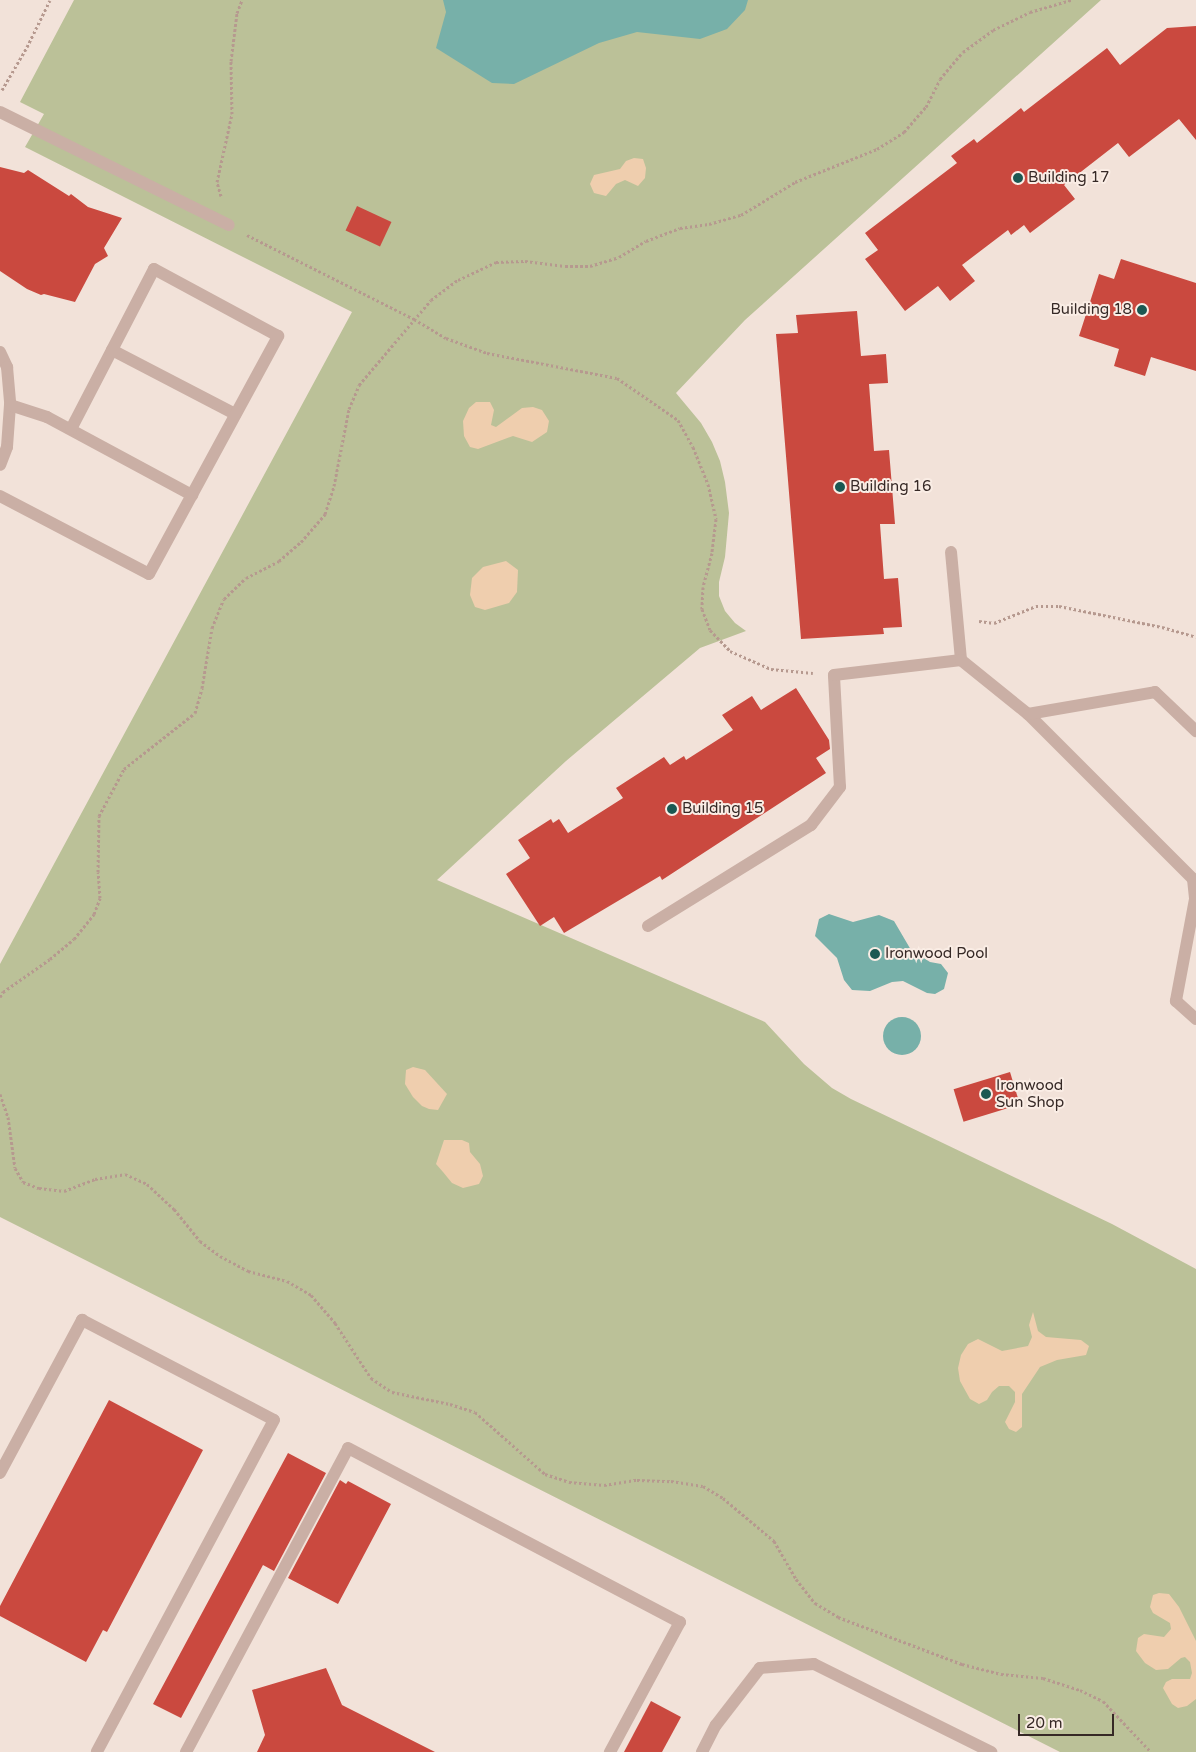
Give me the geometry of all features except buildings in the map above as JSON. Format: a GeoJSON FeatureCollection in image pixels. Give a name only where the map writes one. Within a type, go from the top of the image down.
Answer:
{"type":"FeatureCollection","features":[{"type":"Feature","properties":{"kind":"lane"},"geometry":{"type":"LineString","coordinates":[[0,112],[229,225]]}},
{"type":"Feature","properties":{"kind":"lane"},"geometry":{"type":"LineString","coordinates":[[0,496],[148,574],[278,336],[154,269],[71,429]]}},
{"type":"Feature","properties":{"kind":"lane"},"geometry":{"type":"LineString","coordinates":[[112,350],[236,414]]}},
{"type":"Feature","properties":{"kind":"lane"},"geometry":{"type":"LineString","coordinates":[[0,352],[6,368],[10,406],[7,447],[0,465]]}},
{"type":"Feature","properties":{"kind":"lane"},"geometry":{"type":"LineString","coordinates":[[10,406],[47,417],[192,495]]}},
{"type":"Feature","properties":{"kind":"lane"},"geometry":{"type":"LineString","coordinates":[[951,552],[960,660]]}},
{"type":"Feature","properties":{"kind":"lane"},"geometry":{"type":"LineString","coordinates":[[648,926],[811,825],[840,787],[834,675],[960,660],[1028,714],[1193,879],[1195,899],[1176,1001],[1196,1019]]}},
{"type":"Feature","properties":{"kind":"lane"},"geometry":{"type":"LineString","coordinates":[[1028,714],[1155,692],[1196,731]]}},
{"type":"Feature","properties":{"kind":"lane"},"geometry":{"type":"LineString","coordinates":[[0,1473],[82,1320],[274,1420],[97,1752]]}},
{"type":"Feature","properties":{"kind":"lane"},"geometry":{"type":"LineString","coordinates":[[186,1752],[348,1448],[680,1622],[610,1752]]}},
{"type":"Feature","properties":{"kind":"lane"},"geometry":{"type":"LineString","coordinates":[[702,1752],[716,1725],[760,1668],[814,1664],[991,1752]]}},
{"type":"Feature","properties":{"kind":"path"},"geometry":{"type":"LineString","coordinates":[[0,94],[27,47],[50,0]]}},
{"type":"Feature","properties":{"kind":"path"},"geometry":{"type":"LineString","coordinates":[[242,0],[237,14],[231,61],[232,114],[217,182],[229,225],[414,319],[446,338],[487,353],[617,378],[678,420],[693,447],[708,484],[716,519],[712,553],[702,587],[702,609],[710,630],[730,651],[771,669],[834,675]]}},
{"type":"Feature","properties":{"kind":"path"},"geometry":{"type":"LineString","coordinates":[[0,997],[3,992],[50,959],[74,939],[94,914],[100,898],[98,872],[99,816],[120,775],[124,769],[195,714],[212,628],[224,599],[246,578],[279,561],[301,542],[325,514],[334,486],[348,409],[359,386],[382,361],[431,300],[458,280],[496,262],[525,261],[565,266],[590,266],[618,257],[646,241],[680,228],[709,224],[741,215],[795,182],[877,149],[904,132],[926,107],[940,79],[963,52],[993,30],[1008,22],[1030,12],[1071,0]]}},
{"type":"Feature","properties":{"kind":"path"},"geometry":{"type":"LineString","coordinates":[[959,638],[981,620],[994,623],[1036,606],[1082,610],[1196,637]]}},
{"type":"Feature","properties":{"kind":"path"},"geometry":{"type":"LineString","coordinates":[[0,1094],[8,1117],[14,1168],[23,1182],[40,1188],[64,1191],[95,1179],[125,1174],[147,1184],[174,1209],[200,1241],[220,1256],[248,1271],[287,1281],[310,1295],[335,1323],[371,1378],[392,1392],[450,1404],[475,1412],[546,1474],[569,1482],[604,1485],[637,1480],[671,1481],[703,1486],[723,1498],[774,1541],[796,1578],[815,1603],[838,1618],[962,1664],[1001,1674],[1043,1678],[1080,1690],[1103,1701],[1151,1752]]}},
{"type":"Feature","properties":{"kind":"green space"},"geometry":{"type":"Polygon","coordinates":[[[74,0],[1101,0],[745,320],[676,393],[701,423],[720,461],[729,513],[725,557],[719,582],[719,596],[725,611],[735,623],[746,631],[700,648],[566,761],[437,880],[765,1022],[804,1064],[832,1088],[851,1099],[1112,1224],[1196,1269],[1196,1752],[1060,1752],[0,1217],[0,964],[352,312],[25,147],[44,114],[20,102],[74,0]]]}},
{"type":"Feature","properties":{"kind":"sand"},"geometry":{"type":"Polygon","coordinates":[[[634,158],[643,159],[646,168],[645,178],[638,186],[625,180],[616,184],[606,196],[594,193],[590,184],[594,175],[620,169],[626,161],[634,158]]]}},
{"type":"Feature","properties":{"kind":"sand"},"geometry":{"type":"Polygon","coordinates":[[[476,402],[490,402],[494,410],[491,425],[496,427],[522,408],[533,407],[542,410],[549,421],[547,432],[532,442],[513,436],[478,449],[470,447],[464,436],[463,421],[469,408],[476,402]]]}},
{"type":"Feature","properties":{"kind":"sand"},"geometry":{"type":"Polygon","coordinates":[[[506,561],[518,570],[517,592],[509,603],[485,610],[475,607],[470,595],[472,578],[483,567],[506,561]]]}},
{"type":"Feature","properties":{"kind":"sand"},"geometry":{"type":"Polygon","coordinates":[[[413,1067],[425,1070],[447,1094],[438,1110],[422,1106],[413,1097],[405,1084],[406,1070],[413,1067]]]}},
{"type":"Feature","properties":{"kind":"sand"},"geometry":{"type":"Polygon","coordinates":[[[444,1140],[462,1140],[469,1143],[470,1152],[480,1164],[483,1176],[479,1184],[463,1188],[452,1183],[436,1164],[444,1140]]]}},
{"type":"Feature","properties":{"kind":"sand"},"geometry":{"type":"Polygon","coordinates":[[[1033,1312],[1038,1331],[1046,1337],[1081,1340],[1089,1346],[1086,1355],[1057,1360],[1040,1367],[1022,1394],[1022,1427],[1016,1432],[1009,1429],[1005,1422],[1015,1402],[1015,1392],[1009,1386],[999,1386],[987,1400],[979,1404],[970,1399],[960,1381],[958,1368],[961,1355],[968,1344],[978,1339],[1002,1351],[1028,1346],[1032,1337],[1029,1325],[1033,1312]]]}},
{"type":"Feature","properties":{"kind":"sand"},"geometry":{"type":"Polygon","coordinates":[[[1159,1593],[1169,1594],[1179,1607],[1196,1641],[1196,1699],[1187,1706],[1178,1708],[1172,1704],[1163,1688],[1166,1682],[1172,1679],[1190,1679],[1192,1673],[1190,1662],[1185,1657],[1168,1669],[1156,1670],[1145,1663],[1136,1651],[1138,1638],[1144,1634],[1164,1637],[1171,1629],[1170,1623],[1153,1613],[1150,1607],[1153,1595],[1159,1593]]]}},
{"type":"Feature","properties":{"kind":"water"},"geometry":{"type":"Polygon","coordinates":[[[443,0],[748,0],[745,10],[727,29],[700,39],[637,32],[599,43],[514,84],[492,83],[436,48],[446,12],[443,0]]]}},
{"type":"Feature","properties":{"kind":"water","name":"Ironwood Pool"},"geometry":{"type":"Polygon","coordinates":[[[829,914],[853,922],[879,915],[894,921],[911,950],[930,962],[941,964],[948,973],[944,989],[935,994],[927,993],[903,981],[892,982],[870,991],[852,990],[844,980],[837,958],[815,936],[819,919],[829,914]]]}},
{"type":"Feature","properties":{"kind":"water"},"geometry":{"type":"Polygon","coordinates":[[[902,1017],[916,1022],[921,1036],[916,1050],[902,1055],[888,1050],[883,1036],[888,1022],[902,1017]]]}},
{"type":"Feature","properties":{"kind":"place","name":"Building 17"},"geometry":{"type":"Point","coordinates":[1018,178]}},
{"type":"Feature","properties":{"kind":"place","name":"Building 18"},"geometry":{"type":"Point","coordinates":[1142,310]}},
{"type":"Feature","properties":{"kind":"place","name":"Building 16"},"geometry":{"type":"Point","coordinates":[840,487]}},
{"type":"Feature","properties":{"kind":"place","name":"Building 15"},"geometry":{"type":"Point","coordinates":[672,809]}},
{"type":"Feature","properties":{"kind":"place","name":"Ironwood Pool"},"geometry":{"type":"Point","coordinates":[875,954]}},
{"type":"Feature","properties":{"kind":"place","name":"Ironwood Sun Shop"},"geometry":{"type":"Point","coordinates":[986,1094]}}]}
